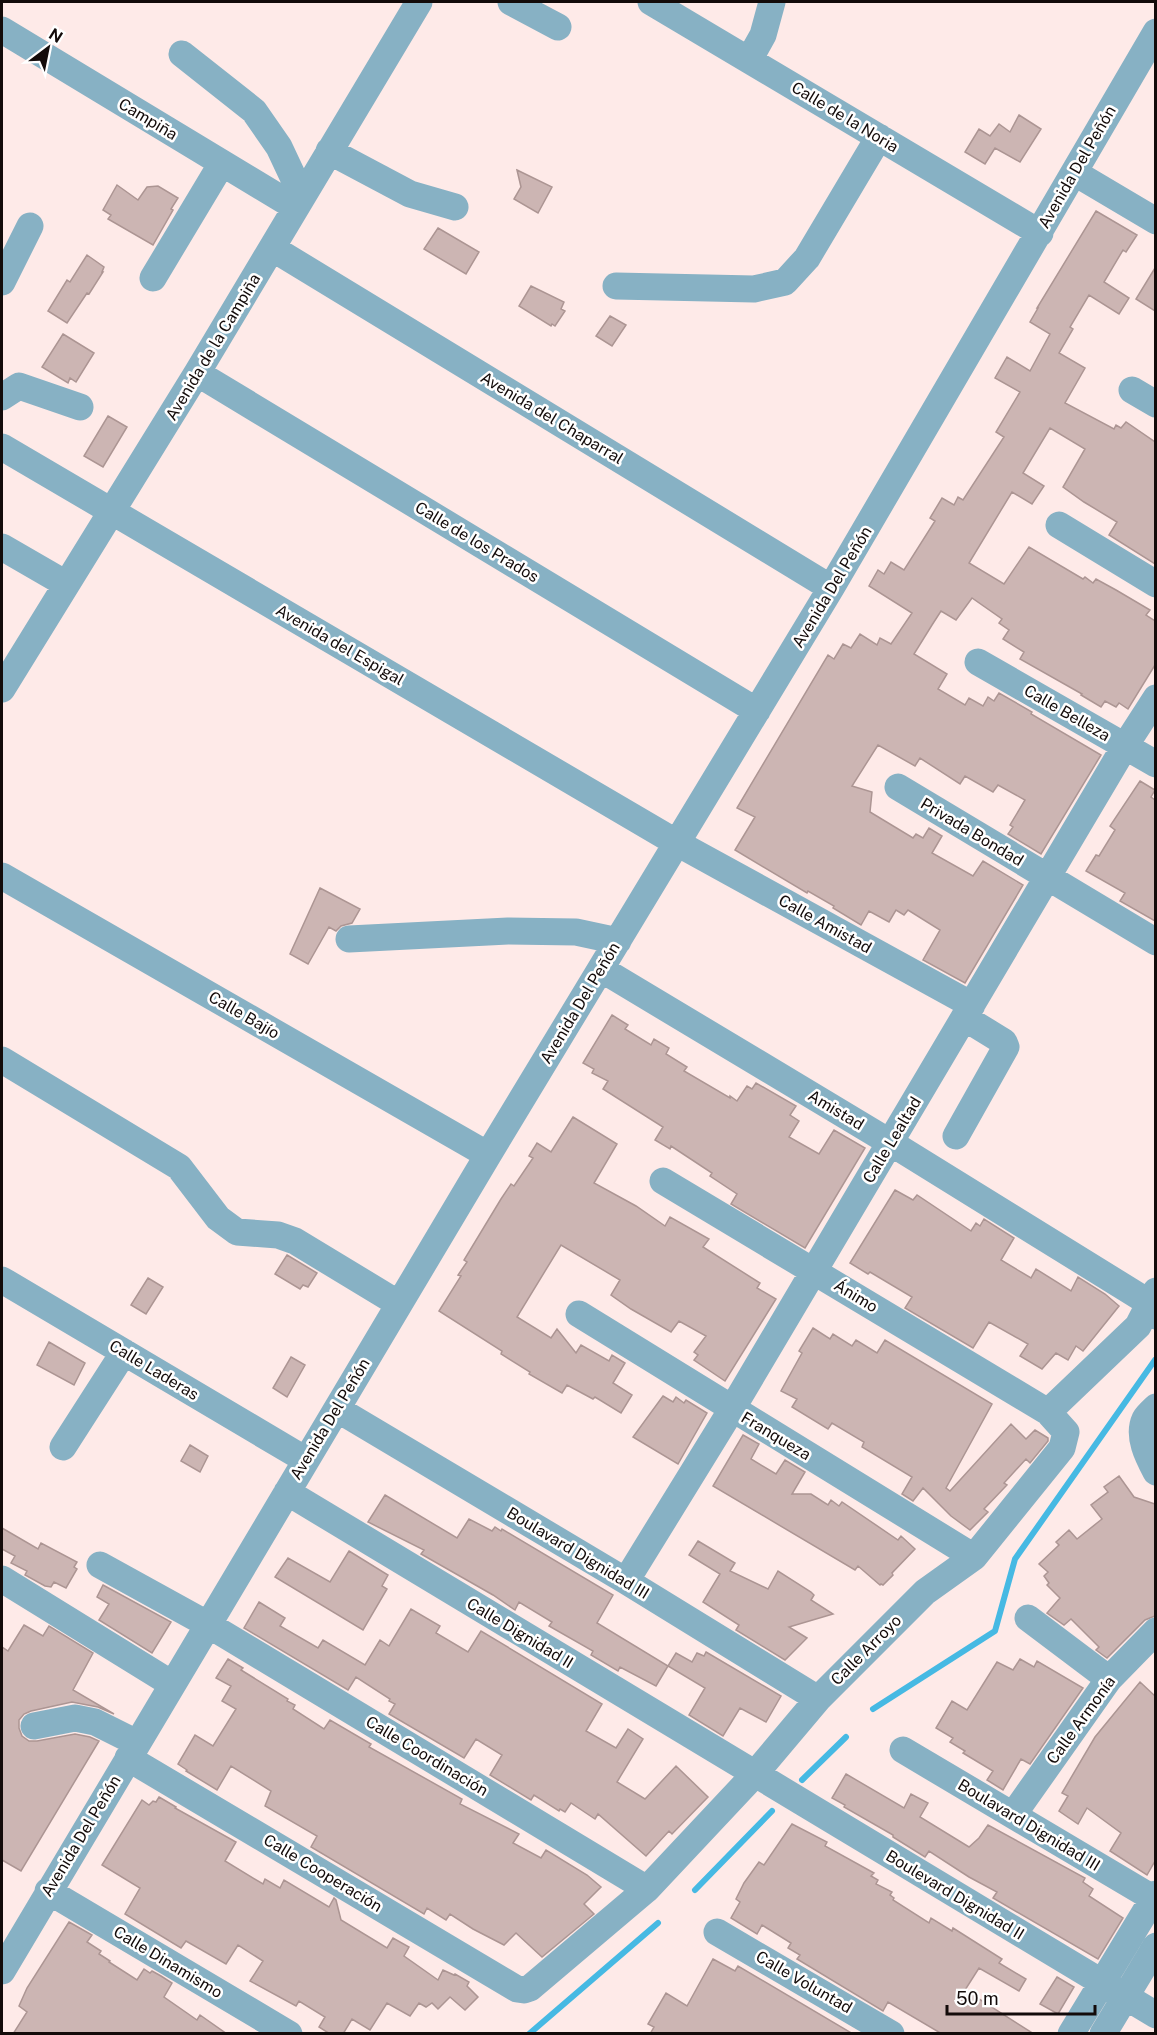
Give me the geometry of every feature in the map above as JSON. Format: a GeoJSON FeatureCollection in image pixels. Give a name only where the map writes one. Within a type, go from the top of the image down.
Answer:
{"type":"FeatureCollection","features":[{"type":"Feature","properties":{"kind":"street","name":"Avenida de la Campiña"},"geometry":{"type":"LineString","coordinates":[[2,689],[197,373],[419,2]]}},
{"type":"Feature","properties":{"kind":"street"},"geometry":{"type":"LineString","coordinates":[[511,2],[558,27]]}},
{"type":"Feature","properties":{"kind":"street","name":"Calle de la Noria"},"geometry":{"type":"LineString","coordinates":[[651,2],[1040,233]]}},
{"type":"Feature","properties":{"kind":"street"},"geometry":{"type":"LineString","coordinates":[[749,60],[763,35],[772,2]]}},
{"type":"Feature","properties":{"kind":"street","name":"Campiña"},"geometry":{"type":"LineString","coordinates":[[2,30],[222,163],[299,202]]}},
{"type":"Feature","properties":{"kind":"street","name":"Avenida Del Peñón"},"geometry":{"type":"LineString","coordinates":[[2,1971],[11,1931],[48,1891],[133,1750],[488,1155],[831,588],[1075,173],[1155,32]]}},
{"type":"Feature","properties":{"kind":"street"},"geometry":{"type":"LineString","coordinates":[[182,54],[254,111],[279,147],[299,202]]}},
{"type":"Feature","properties":{"kind":"street"},"geometry":{"type":"LineString","coordinates":[[616,286],[754,289],[785,282],[807,258],[879,137]]}},
{"type":"Feature","properties":{"kind":"street"},"geometry":{"type":"LineString","coordinates":[[329,151],[410,194],[455,207]]}},
{"type":"Feature","properties":{"kind":"street"},"geometry":{"type":"LineString","coordinates":[[153,278],[222,163]]}},
{"type":"Feature","properties":{"kind":"street"},"geometry":{"type":"LineString","coordinates":[[1075,173],[1155,221]]}},
{"type":"Feature","properties":{"kind":"street"},"geometry":{"type":"LineString","coordinates":[[2,282],[30,226]]}},
{"type":"Feature","properties":{"kind":"street","name":"Avenida del Chaparral"},"geometry":{"type":"LineString","coordinates":[[272,248],[831,588]]}},
{"type":"Feature","properties":{"kind":"street","name":"Calle de los Prados"},"geometry":{"type":"LineString","coordinates":[[197,373],[757,711]]}},
{"type":"Feature","properties":{"kind":"street"},"geometry":{"type":"LineString","coordinates":[[2,397],[19,386],[80,407]]}},
{"type":"Feature","properties":{"kind":"street"},"geometry":{"type":"LineString","coordinates":[[1132,390],[1155,404]]}},
{"type":"Feature","properties":{"kind":"street","name":"Avenida del Espigal"},"geometry":{"type":"LineString","coordinates":[[2,447],[677,843]]}},
{"type":"Feature","properties":{"kind":"street"},"geometry":{"type":"LineString","coordinates":[[1059,525],[1155,584]]}},
{"type":"Feature","properties":{"kind":"street"},"geometry":{"type":"LineString","coordinates":[[2,547],[66,584]]}},
{"type":"Feature","properties":{"kind":"street","name":"Calle Belleza"},"geometry":{"type":"LineString","coordinates":[[978,662],[1155,764]]}},
{"type":"Feature","properties":{"kind":"street","name":"Calle Lealtad"},"geometry":{"type":"LineString","coordinates":[[626,1581],[732,1409],[1155,698]]}},
{"type":"Feature","properties":{"kind":"street","name":"Privada Bondad"},"geometry":{"type":"LineString","coordinates":[[898,787],[1155,942]]}},
{"type":"Feature","properties":{"kind":"street","name":"Calle Amistad"},"geometry":{"type":"LineString","coordinates":[[677,843],[968,1012],[1004,1042],[1006,1047],[956,1136]]}},
{"type":"Feature","properties":{"kind":"street","name":"Calle Bajío"},"geometry":{"type":"LineString","coordinates":[[2,876],[488,1155]]}},
{"type":"Feature","properties":{"kind":"street"},"geometry":{"type":"LineString","coordinates":[[349,939],[508,931],[576,932],[618,941]]}},
{"type":"Feature","properties":{"kind":"street","name":"Amistad"},"geometry":{"type":"LineString","coordinates":[[601,969],[1153,1303]]}},
{"type":"Feature","properties":{"kind":"street"},"geometry":{"type":"LineString","coordinates":[[2,1060],[179,1167],[218,1218],[237,1232],[278,1235],[295,1241],[399,1304]]}},
{"type":"Feature","properties":{"kind":"street","name":"Ánimo"},"geometry":{"type":"LineString","coordinates":[[663,1181],[1048,1412]]}},
{"type":"Feature","properties":{"kind":"street","name":"Calle Laderas"},"geometry":{"type":"LineString","coordinates":[[2,1280],[306,1460]]}},
{"type":"Feature","properties":{"kind":"street"},"geometry":{"type":"LineString","coordinates":[[1048,1412],[1138,1326],[1153,1303]]}},
{"type":"Feature","properties":{"kind":"street","name":"Franqueza"},"geometry":{"type":"LineString","coordinates":[[579,1314],[974,1557]]}},
{"type":"Feature","properties":{"kind":"street"},"geometry":{"type":"LineString","coordinates":[[63,1448],[124,1352]]}},
{"type":"Feature","properties":{"kind":"street"},"geometry":{"type":"LineString","coordinates":[[1155,1407],[1145,1418],[1143,1437],[1148,1458],[1155,1472]]}},
{"type":"Feature","properties":{"kind":"street","name":"Boulavard Dignidad III"},"geometry":{"type":"LineString","coordinates":[[337,1409],[626,1581],[818,1699]]}},
{"type":"Feature","properties":{"kind":"street","name":"Calle Arroyo"},"geometry":{"type":"LineString","coordinates":[[517,1989],[530,1988],[647,1889],[754,1775],[818,1699],[925,1592],[974,1557],[1062,1448],[1066,1432],[1048,1412]]}},
{"type":"Feature","properties":{"kind":"street","name":"Calle Dignidad II"},"geometry":{"type":"LineString","coordinates":[[287,1492],[754,1775]]}},
{"type":"Feature","properties":{"kind":"street","name":"Calle Coordinación"},"geometry":{"type":"LineString","coordinates":[[100,1564],[207,1624],[647,1889]]}},
{"type":"Feature","properties":{"kind":"street"},"geometry":{"type":"LineString","coordinates":[[2,1579],[172,1684]]}},
{"type":"Feature","properties":{"kind":"street"},"geometry":{"type":"LineString","coordinates":[[1028,1618],[1110,1680]]}},
{"type":"Feature","properties":{"kind":"street","name":"Calle Armonía"},"geometry":{"type":"LineString","coordinates":[[1013,1815],[1110,1680],[1155,1631]]}},
{"type":"Feature","properties":{"kind":"street","name":"Calle Cooperación"},"geometry":{"type":"LineString","coordinates":[[34,1726],[75,1718],[95,1722],[133,1750],[517,1989]]}},
{"type":"Feature","properties":{"kind":"street","name":"Boulavard Dignidad III"},"geometry":{"type":"LineString","coordinates":[[903,1750],[1155,1897]]}},
{"type":"Feature","properties":{"kind":"street","name":"Boulevard Dignidad II"},"geometry":{"type":"LineString","coordinates":[[754,1775],[1155,2015]]}},
{"type":"Feature","properties":{"kind":"street","name":"Calle Dinamismo"},"geometry":{"type":"LineString","coordinates":[[48,1891],[289,2034]]}},
{"type":"Feature","properties":{"kind":"street"},"geometry":{"type":"LineString","coordinates":[[1071,2034],[1155,1897]]}},
{"type":"Feature","properties":{"kind":"street","name":"Calle Voluntad"},"geometry":{"type":"LineString","coordinates":[[717,1932],[891,2034]]}},
{"type":"Feature","properties":{"kind":"street"},"geometry":{"type":"LineString","coordinates":[[1103,2034],[1155,1946]]}},
{"type":"Feature","properties":{"kind":"building"},"geometry":{"type":"Polygon","coordinates":[[[1019,115],[1041,129],[1020,162],[995,148],[985,164],[965,152],[979,129],[990,136],[999,124],[1010,132],[1019,115]]]}},
{"type":"Feature","properties":{"kind":"building"},"geometry":{"type":"Polygon","coordinates":[[[517,170],[552,187],[538,213],[514,199],[521,187],[517,170]]]}},
{"type":"Feature","properties":{"kind":"building"},"geometry":{"type":"Polygon","coordinates":[[[117,185],[138,200],[147,187],[158,186],[178,198],[153,245],[108,219],[111,215],[103,210],[117,185]]]}},
{"type":"Feature","properties":{"kind":"building"},"geometry":{"type":"Polygon","coordinates":[[[1096,211],[1137,235],[1126,252],[1123,250],[1104,282],[1129,298],[1119,314],[1089,295],[1070,327],[1073,329],[1059,353],[1085,368],[1065,403],[1114,429],[1116,425],[1121,428],[1126,422],[1155,442],[1155,564],[1109,535],[1117,522],[1063,487],[1085,449],[1050,428],[1023,473],[1044,486],[1032,504],[1012,492],[969,563],[1004,584],[1029,547],[1083,579],[1085,577],[1093,583],[1096,579],[1150,610],[1146,615],[1155,621],[1155,665],[1128,709],[1119,703],[1116,707],[1105,701],[1101,707],[1020,659],[1024,652],[1003,639],[1009,630],[999,623],[1002,619],[972,598],[956,620],[941,611],[914,654],[947,674],[938,689],[965,705],[969,698],[983,706],[988,697],[994,701],[999,693],[1101,755],[1041,854],[1008,834],[1013,827],[1010,825],[1025,800],[998,785],[993,792],[965,776],[960,784],[920,758],[915,766],[878,745],[852,786],[872,792],[870,812],[913,838],[916,834],[923,838],[929,828],[942,836],[932,853],[973,876],[983,861],[1023,885],[965,983],[923,960],[940,930],[908,910],[904,915],[896,910],[889,922],[869,911],[861,925],[833,908],[834,906],[808,891],[807,893],[735,850],[755,817],[737,808],[828,655],[834,659],[843,644],[851,648],[860,634],[877,645],[880,638],[891,644],[912,613],[869,586],[878,570],[884,574],[891,562],[904,570],[935,521],[930,518],[942,498],[954,505],[958,497],[963,500],[1004,437],[996,432],[1020,392],[995,378],[1007,357],[1030,371],[1050,334],[1030,322],[1096,211]]]}},
{"type":"Feature","properties":{"kind":"building"},"geometry":{"type":"Polygon","coordinates":[[[438,228],[479,252],[466,274],[424,249],[438,228]]]}},
{"type":"Feature","properties":{"kind":"building"},"geometry":{"type":"Polygon","coordinates":[[[87,255],[104,267],[103,272],[67,323],[48,311],[67,280],[70,282],[87,255]]]}},
{"type":"Feature","properties":{"kind":"building"},"geometry":{"type":"Polygon","coordinates":[[[1155,268],[1155,311],[1136,299],[1155,268]]]}},
{"type":"Feature","properties":{"kind":"building"},"geometry":{"type":"Polygon","coordinates":[[[531,286],[564,302],[561,309],[565,311],[555,326],[552,324],[551,326],[519,306],[531,286]]]}},
{"type":"Feature","properties":{"kind":"building"},"geometry":{"type":"Polygon","coordinates":[[[610,316],[626,325],[612,346],[596,336],[610,316]]]}},
{"type":"Feature","properties":{"kind":"building"},"geometry":{"type":"Polygon","coordinates":[[[63,334],[94,353],[76,382],[70,378],[68,383],[42,367],[63,334]]]}},
{"type":"Feature","properties":{"kind":"building"},"geometry":{"type":"Polygon","coordinates":[[[108,416],[127,427],[103,467],[84,456],[108,416]]]}},
{"type":"Feature","properties":{"kind":"building"},"geometry":{"type":"Polygon","coordinates":[[[1140,781],[1155,790],[1151,797],[1155,800],[1155,921],[1120,901],[1125,893],[1086,871],[1096,855],[1099,856],[1115,830],[1110,826],[1140,781]]]}},
{"type":"Feature","properties":{"kind":"building"},"geometry":{"type":"Polygon","coordinates":[[[320,888],[360,909],[352,923],[341,926],[336,931],[329,927],[308,964],[290,954],[320,888]]]}},
{"type":"Feature","properties":{"kind":"building"},"geometry":{"type":"Polygon","coordinates":[[[612,1015],[628,1025],[625,1029],[651,1045],[654,1039],[669,1048],[666,1054],[687,1067],[684,1071],[730,1098],[730,1096],[737,1101],[747,1086],[752,1089],[756,1083],[796,1106],[790,1115],[799,1121],[789,1137],[819,1154],[834,1130],[865,1148],[805,1248],[731,1204],[737,1194],[710,1176],[712,1173],[671,1146],[670,1149],[655,1140],[663,1127],[603,1089],[608,1081],[592,1073],[594,1069],[583,1063],[612,1015]]]}},
{"type":"Feature","properties":{"kind":"building"},"geometry":{"type":"Polygon","coordinates":[[[573,1117],[617,1144],[594,1183],[636,1206],[665,1226],[670,1217],[709,1239],[703,1247],[760,1283],[757,1288],[776,1299],[725,1381],[694,1360],[698,1355],[694,1352],[706,1336],[679,1321],[671,1332],[631,1309],[611,1295],[620,1280],[561,1245],[517,1317],[551,1338],[557,1329],[576,1353],[581,1345],[609,1361],[612,1355],[625,1363],[613,1383],[632,1395],[621,1413],[595,1397],[593,1399],[567,1385],[562,1393],[529,1374],[530,1372],[501,1354],[502,1351],[439,1311],[461,1276],[458,1275],[467,1262],[464,1260],[501,1199],[511,1184],[514,1186],[533,1158],[529,1156],[537,1143],[551,1152],[573,1117]]]}},
{"type":"Feature","properties":{"kind":"building"},"geometry":{"type":"Polygon","coordinates":[[[895,1190],[913,1200],[917,1195],[971,1231],[976,1223],[980,1226],[984,1219],[1014,1238],[1001,1260],[1031,1278],[1036,1269],[1071,1291],[1078,1277],[1119,1306],[1083,1351],[1076,1346],[1068,1360],[1056,1353],[1042,1369],[1020,1356],[1028,1344],[989,1322],[973,1348],[905,1308],[912,1297],[850,1263],[895,1190]]]}},
{"type":"Feature","properties":{"kind":"building"},"geometry":{"type":"Polygon","coordinates":[[[287,1255],[317,1273],[308,1287],[303,1285],[300,1289],[275,1274],[287,1255]]]}},
{"type":"Feature","properties":{"kind":"building"},"geometry":{"type":"Polygon","coordinates":[[[148,1278],[163,1287],[146,1314],[131,1305],[148,1278]]]}},
{"type":"Feature","properties":{"kind":"building"},"geometry":{"type":"Polygon","coordinates":[[[813,1328],[830,1339],[833,1334],[852,1346],[856,1340],[877,1353],[885,1340],[992,1404],[946,1488],[950,1491],[1011,1424],[1026,1439],[1035,1430],[1048,1438],[1048,1441],[1030,1463],[1026,1459],[1004,1483],[1007,1485],[984,1509],[988,1512],[970,1530],[951,1516],[923,1488],[913,1501],[902,1494],[912,1477],[862,1447],[864,1442],[832,1423],[828,1429],[792,1407],[797,1399],[781,1391],[802,1353],[799,1351],[813,1328]]]}},
{"type":"Feature","properties":{"kind":"building"},"geometry":{"type":"Polygon","coordinates":[[[49,1342],[85,1363],[74,1385],[37,1365],[49,1342]]]}},
{"type":"Feature","properties":{"kind":"building"},"geometry":{"type":"Polygon","coordinates":[[[291,1357],[305,1365],[287,1397],[273,1388],[291,1357]]]}},
{"type":"Feature","properties":{"kind":"building"},"geometry":{"type":"Polygon","coordinates":[[[663,1396],[673,1402],[676,1397],[684,1403],[686,1400],[707,1413],[678,1464],[633,1437],[663,1396]]]}},
{"type":"Feature","properties":{"kind":"building"},"geometry":{"type":"Polygon","coordinates":[[[743,1435],[759,1444],[751,1459],[776,1474],[785,1460],[805,1472],[792,1494],[811,1494],[828,1505],[831,1500],[839,1506],[842,1502],[898,1540],[901,1536],[915,1549],[892,1573],[893,1575],[883,1585],[880,1585],[858,1566],[855,1570],[713,1486],[743,1435]]]}},
{"type":"Feature","properties":{"kind":"building"},"geometry":{"type":"Polygon","coordinates":[[[190,1445],[208,1456],[200,1472],[181,1461],[190,1445]]]}},
{"type":"Feature","properties":{"kind":"building"},"geometry":{"type":"Polygon","coordinates":[[[1119,1476],[1134,1497],[1155,1504],[1155,1616],[1145,1620],[1107,1658],[1096,1650],[1099,1647],[1071,1619],[1064,1625],[1047,1613],[1060,1598],[1047,1585],[1049,1583],[1044,1576],[1048,1572],[1039,1564],[1059,1545],[1056,1542],[1069,1530],[1077,1539],[1102,1519],[1091,1505],[1108,1492],[1104,1487],[1119,1476]]]}},
{"type":"Feature","properties":{"kind":"building"},"geometry":{"type":"Polygon","coordinates":[[[385,1495],[457,1538],[469,1519],[492,1531],[495,1527],[501,1531],[502,1529],[613,1595],[597,1623],[668,1666],[656,1686],[620,1667],[618,1671],[591,1655],[593,1651],[549,1626],[552,1622],[519,1602],[515,1610],[421,1554],[424,1550],[368,1522],[385,1495]]]}},
{"type":"Feature","properties":{"kind":"building"},"geometry":{"type":"Polygon","coordinates":[[[2,1528],[38,1549],[41,1543],[77,1562],[74,1567],[77,1569],[66,1588],[54,1582],[51,1587],[45,1586],[25,1575],[27,1571],[11,1563],[15,1556],[2,1549],[2,1528]]]}},
{"type":"Feature","properties":{"kind":"building"},"geometry":{"type":"Polygon","coordinates":[[[698,1541],[735,1563],[730,1571],[768,1589],[778,1571],[811,1592],[814,1595],[811,1600],[833,1614],[789,1627],[807,1638],[785,1660],[736,1630],[739,1625],[703,1602],[720,1574],[689,1555],[698,1541]]]}},
{"type":"Feature","properties":{"kind":"building"},"geometry":{"type":"Polygon","coordinates":[[[349,1551],[388,1575],[382,1586],[387,1589],[363,1630],[275,1577],[288,1558],[330,1582],[349,1551]]]}},
{"type":"Feature","properties":{"kind":"building"},"geometry":{"type":"Polygon","coordinates":[[[103,1585],[171,1622],[152,1653],[99,1620],[109,1604],[97,1597],[103,1585]]]}},
{"type":"Feature","properties":{"kind":"building"},"geometry":{"type":"Polygon","coordinates":[[[259,1602],[285,1618],[280,1626],[318,1648],[323,1640],[365,1665],[380,1640],[389,1646],[411,1609],[440,1626],[436,1633],[468,1652],[481,1631],[602,1704],[586,1731],[616,1748],[628,1729],[643,1739],[617,1782],[645,1799],[676,1766],[708,1797],[672,1834],[669,1831],[646,1856],[598,1814],[595,1819],[571,1803],[565,1812],[560,1809],[559,1811],[534,1795],[531,1800],[490,1775],[502,1755],[476,1739],[464,1758],[389,1714],[395,1704],[356,1677],[348,1690],[244,1628],[259,1602]]]}},
{"type":"Feature","properties":{"kind":"building"},"geometry":{"type":"Polygon","coordinates":[[[24,1625],[43,1636],[49,1626],[93,1653],[73,1690],[114,1714],[98,1707],[72,1702],[31,1711],[19,1720],[22,1736],[29,1741],[75,1734],[99,1741],[21,1871],[2,1860],[2,1647],[8,1651],[24,1625]]]}},
{"type":"Feature","properties":{"kind":"building"},"geometry":{"type":"Polygon","coordinates":[[[706,1652],[781,1696],[766,1722],[740,1708],[723,1736],[689,1715],[705,1688],[668,1666],[676,1653],[692,1662],[697,1653],[704,1656],[706,1652]]]}},
{"type":"Feature","properties":{"kind":"building"},"geometry":{"type":"Polygon","coordinates":[[[228,1659],[243,1668],[241,1670],[288,1699],[287,1701],[295,1705],[293,1709],[324,1729],[330,1720],[371,1744],[369,1747],[462,1799],[460,1804],[519,1834],[513,1843],[541,1858],[546,1850],[587,1875],[601,1887],[584,1904],[594,1914],[542,1957],[516,1933],[504,1945],[450,1914],[446,1920],[427,1908],[424,1914],[311,1847],[317,1836],[265,1806],[271,1791],[231,1766],[217,1790],[186,1771],[178,1764],[195,1735],[213,1746],[236,1709],[222,1701],[231,1686],[216,1678],[228,1659]]]}},
{"type":"Feature","properties":{"kind":"building"},"geometry":{"type":"Polygon","coordinates":[[[1020,1659],[1034,1667],[1037,1661],[1083,1688],[1030,1764],[1021,1759],[1003,1790],[987,1780],[993,1771],[963,1753],[965,1751],[950,1742],[953,1738],[936,1728],[952,1701],[967,1710],[997,1662],[1013,1670],[1020,1659]]]}},
{"type":"Feature","properties":{"kind":"building"},"geometry":{"type":"Polygon","coordinates":[[[1140,1682],[1155,1696],[1155,1861],[1147,1875],[1110,1851],[1121,1833],[1087,1808],[1078,1824],[1059,1811],[1068,1796],[1062,1793],[1095,1737],[1140,1682]]]}},
{"type":"Feature","properties":{"kind":"building"},"geometry":{"type":"Polygon","coordinates":[[[846,1774],[904,1808],[911,1794],[928,1803],[920,1817],[969,1847],[988,1825],[1085,1878],[1083,1882],[1093,1889],[1089,1896],[1123,1918],[1098,1959],[993,1898],[997,1892],[929,1851],[925,1857],[893,1835],[844,1807],[845,1805],[832,1798],[846,1774]]]}},
{"type":"Feature","properties":{"kind":"building"},"geometry":{"type":"Polygon","coordinates":[[[159,1797],[236,1842],[225,1861],[263,1884],[265,1879],[280,1888],[284,1880],[329,1907],[334,1898],[341,1920],[387,1948],[393,1938],[409,1947],[404,1956],[438,1980],[443,1970],[455,1974],[469,1982],[467,1986],[478,1997],[465,2010],[450,1997],[438,2009],[432,2003],[426,2007],[419,2003],[410,2016],[387,2003],[370,2030],[352,2019],[343,2034],[330,2034],[319,2027],[325,2017],[299,2001],[296,2006],[250,1981],[263,1961],[238,1945],[226,1964],[186,1941],[181,1948],[125,1914],[140,1888],[102,1865],[142,1800],[149,1805],[153,1801],[156,1802],[159,1797]]]}},
{"type":"Feature","properties":{"kind":"building"},"geometry":{"type":"Polygon","coordinates":[[[792,1824],[827,1842],[825,1846],[874,1873],[871,1876],[878,1880],[876,1884],[892,1892],[890,1895],[894,1898],[893,1900],[929,1923],[931,1918],[952,1931],[953,1928],[1002,1959],[999,1963],[1026,1979],[1019,1991],[979,1968],[965,1990],[1034,2034],[942,2034],[888,2002],[883,2011],[797,1959],[800,1955],[788,1948],[791,1943],[762,1925],[757,1934],[731,1918],[740,1902],[736,1899],[744,1883],[759,1862],[764,1865],[792,1824]]]}},
{"type":"Feature","properties":{"kind":"building"},"geometry":{"type":"Polygon","coordinates":[[[69,1922],[92,1935],[87,1942],[101,1951],[99,1954],[137,1980],[144,1969],[172,1983],[164,1997],[197,2020],[200,2015],[227,2034],[13,2034],[27,2012],[19,2006],[27,1988],[69,1922]]]}},
{"type":"Feature","properties":{"kind":"building"},"geometry":{"type":"Polygon","coordinates":[[[713,1959],[735,1971],[738,1966],[853,2034],[650,2034],[654,2027],[648,2024],[666,1993],[687,2006],[713,1959]]]}},
{"type":"Feature","properties":{"kind":"building"},"geometry":{"type":"Polygon","coordinates":[[[1057,1977],[1074,1987],[1058,2014],[1040,2004],[1057,1977]]]}},
{"type":"Feature","properties":{"kind":"waterway"},"geometry":{"type":"LineString","coordinates":[[873,1709],[995,1631],[1015,1559],[1155,1360]]}},
{"type":"Feature","properties":{"kind":"waterway"},"geometry":{"type":"LineString","coordinates":[[802,1780],[846,1737]]}},
{"type":"Feature","properties":{"kind":"waterway"},"geometry":{"type":"LineString","coordinates":[[695,1890],[772,1811]]}},
{"type":"Feature","properties":{"kind":"waterway"},"geometry":{"type":"LineString","coordinates":[[529,2034],[658,1923]]}}]}
